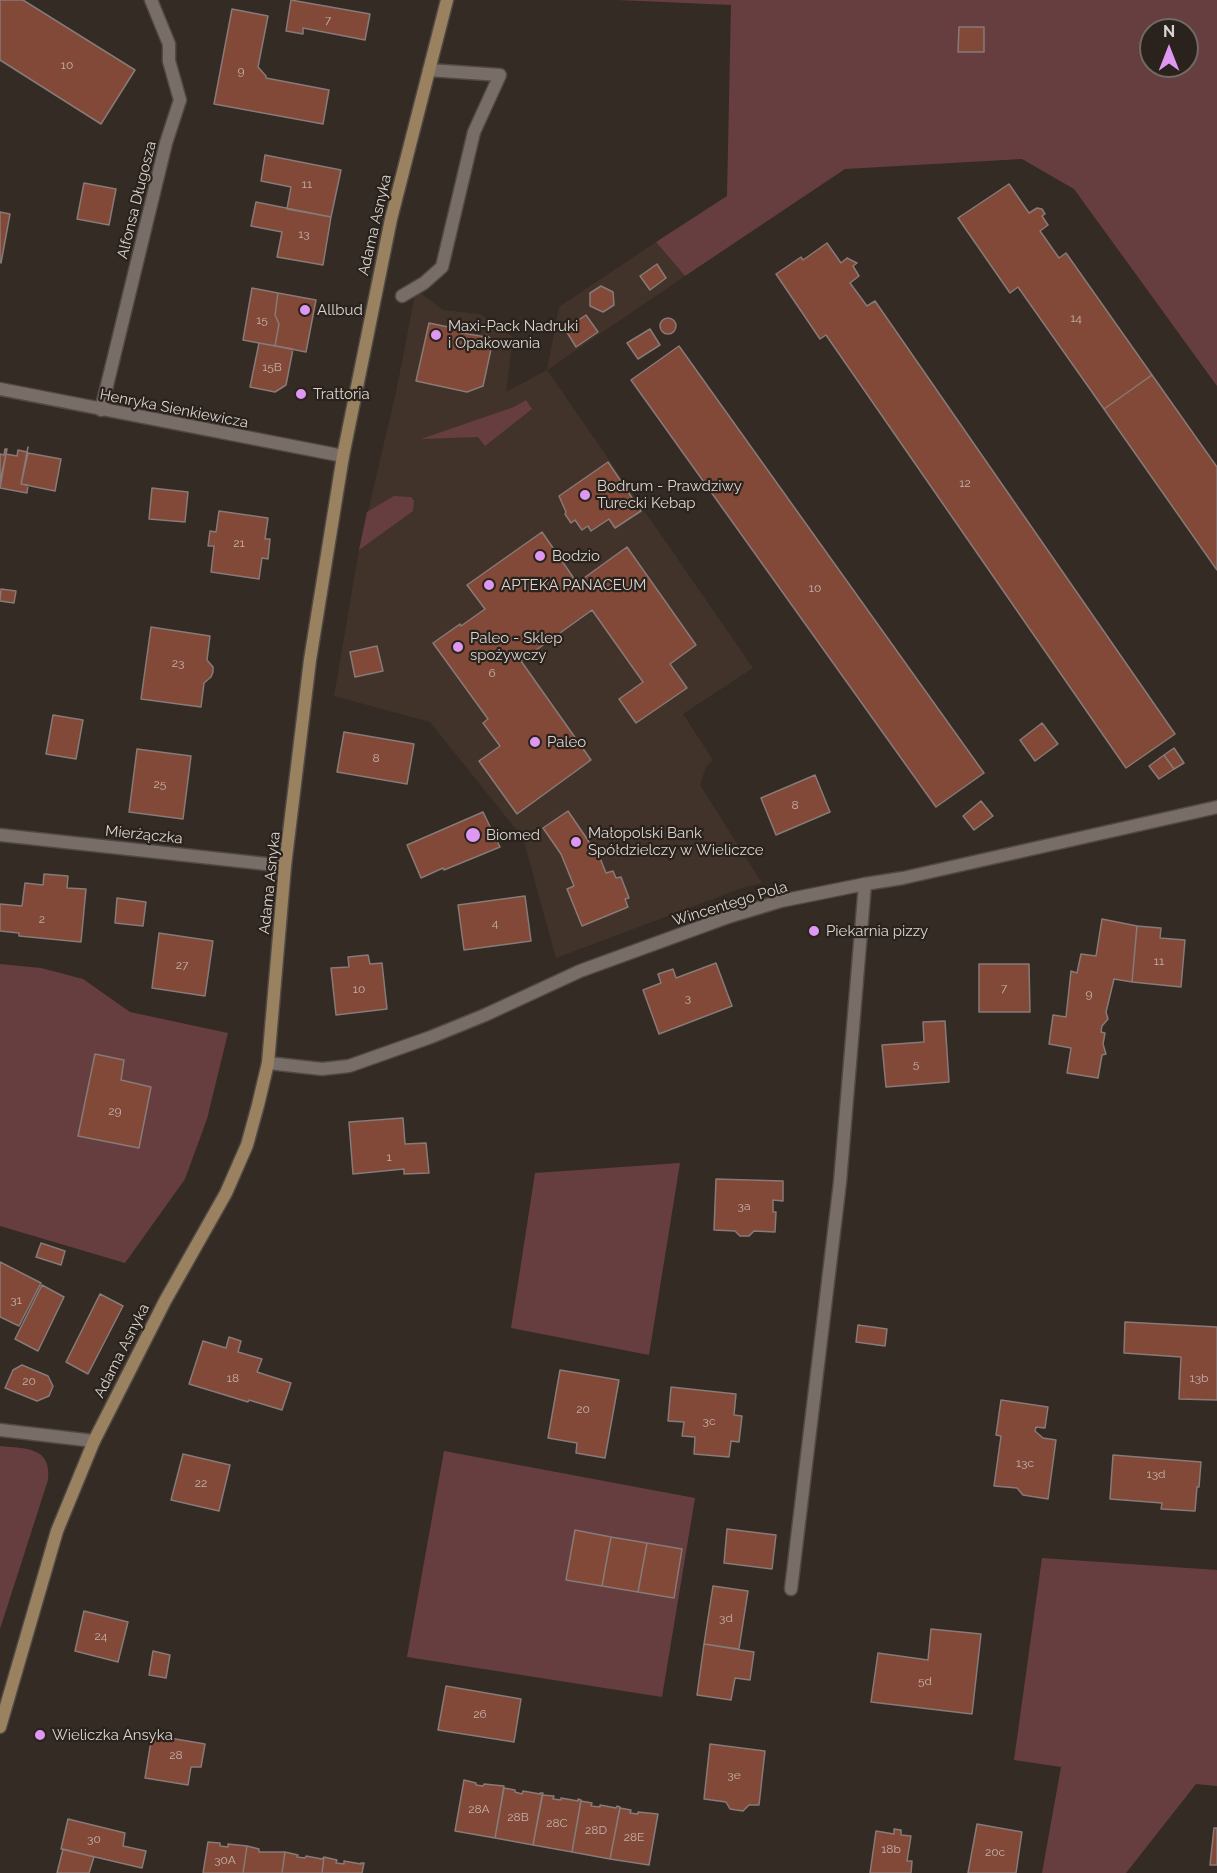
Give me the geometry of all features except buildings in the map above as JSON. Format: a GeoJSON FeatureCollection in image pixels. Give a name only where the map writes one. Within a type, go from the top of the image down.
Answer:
{"type":"FeatureCollection","features":[{"type":"Feature","properties":{"kind":"main road","name":"Adama Asnyka"},"geometry":{"type":"LineString","coordinates":[[0,1727],[57,1531],[94,1441],[165,1301],[230,1184],[247,1145],[268,1063],[285,866],[310,660],[343,456],[391,219],[446,1]]}},
{"type":"Feature","properties":{"kind":"street","name":"Alfonsa Długosza"},"geometry":{"type":"LineString","coordinates":[[102,410],[166,143],[180,100],[169,61],[169,44],[151,0]]}},
{"type":"Feature","properties":{"kind":"street"},"geometry":{"type":"LineString","coordinates":[[402,296],[424,283],[442,267],[474,132],[500,75],[429,70]]}},
{"type":"Feature","properties":{"kind":"street","name":"Henryka Sienkiewicza"},"geometry":{"type":"LineString","coordinates":[[0,389],[343,456]]}},
{"type":"Feature","properties":{"kind":"street","name":"Wincentego Pola"},"geometry":{"type":"LineString","coordinates":[[268,1063],[322,1069],[349,1066],[453,1028],[580,971],[728,917],[782,902],[903,878],[1217,807]]}},
{"type":"Feature","properties":{"kind":"street","name":"Mierżączka"},"geometry":{"type":"LineString","coordinates":[[0,835],[285,866]]}},
{"type":"Feature","properties":{"kind":"street"},"geometry":{"type":"LineString","coordinates":[[791,1589],[840,1182],[865,884]]}},
{"type":"Feature","properties":{"kind":"street"},"geometry":{"type":"LineString","coordinates":[[0,1430],[94,1441]]}},
{"type":"Feature","properties":{"kind":"shaded area"},"geometry":{"type":"Polygon","coordinates":[[[618,0],[1217,0],[1217,386],[1074,189],[1022,159],[845,169],[685,276],[656,242],[727,196],[731,5],[618,0]]]}},
{"type":"Feature","properties":{"kind":"shaded area"},"geometry":{"type":"Polygon","coordinates":[[[656,242],[685,276],[547,370],[559,307],[656,242]]]}},
{"type":"Feature","properties":{"kind":"shaded area"},"geometry":{"type":"Polygon","coordinates":[[[416,290],[443,310],[480,314],[513,337],[506,392],[547,370],[753,668],[683,714],[713,760],[706,767],[700,785],[762,883],[742,888],[556,958],[523,838],[430,722],[334,696],[359,550],[396,392],[416,290]]]}},
{"type":"Feature","properties":{"kind":"shaded area"},"geometry":{"type":"Polygon","coordinates":[[[526,400],[532,409],[485,446],[478,437],[421,439],[514,407],[526,400]]]}},
{"type":"Feature","properties":{"kind":"shaded area"},"geometry":{"type":"Polygon","coordinates":[[[394,496],[411,497],[414,501],[413,511],[359,550],[367,512],[394,496]]]}},
{"type":"Feature","properties":{"kind":"shaded area"},"geometry":{"type":"Polygon","coordinates":[[[0,964],[41,968],[83,979],[130,1012],[228,1033],[207,1119],[185,1179],[125,1263],[0,1226],[0,964]]]}},
{"type":"Feature","properties":{"kind":"shaded area"},"geometry":{"type":"Polygon","coordinates":[[[680,1163],[649,1355],[511,1328],[535,1173],[680,1163]]]}},
{"type":"Feature","properties":{"kind":"shaded area"},"geometry":{"type":"Polygon","coordinates":[[[0,1446],[27,1449],[41,1455],[46,1461],[48,1480],[0,1629],[0,1446]]]}},
{"type":"Feature","properties":{"kind":"shaded area"},"geometry":{"type":"Polygon","coordinates":[[[444,1451],[695,1498],[662,1697],[407,1657],[444,1451]]]}},
{"type":"Feature","properties":{"kind":"shaded area"},"geometry":{"type":"Polygon","coordinates":[[[1042,1558],[1217,1570],[1217,1786],[1196,1784],[1126,1873],[1042,1873],[1061,1767],[1014,1760],[1042,1558]]]}},
{"type":"Feature","properties":{"kind":"place","name":"Allbud"},"geometry":{"type":"Point","coordinates":[305,310]}},
{"type":"Feature","properties":{"kind":"place","name":"Maxi-Pack Nadruki i Opakowania"},"geometry":{"type":"Point","coordinates":[436,335]}},
{"type":"Feature","properties":{"kind":"place","name":"Trattoria"},"geometry":{"type":"Point","coordinates":[301,394]}},
{"type":"Feature","properties":{"kind":"place","name":"Bodrum - Prawdziwy Turecki Kebap"},"geometry":{"type":"Point","coordinates":[585,495]}},
{"type":"Feature","properties":{"kind":"place","name":"Bodzio"},"geometry":{"type":"Point","coordinates":[540,556]}},
{"type":"Feature","properties":{"kind":"place","name":"APTEKA PANACEUM"},"geometry":{"type":"Point","coordinates":[489,585]}},
{"type":"Feature","properties":{"kind":"place","name":"Paleo - Sklep spożywczy"},"geometry":{"type":"Point","coordinates":[458,647]}},
{"type":"Feature","properties":{"kind":"place","name":"Paleo"},"geometry":{"type":"Point","coordinates":[535,742]}},
{"type":"Feature","properties":{"kind":"place","name":"Biomed"},"geometry":{"type":"Point","coordinates":[473,835]}},
{"type":"Feature","properties":{"kind":"place","name":"Małopolski Bank Spółdzielczy w Wieliczce"},"geometry":{"type":"Point","coordinates":[576,842]}},
{"type":"Feature","properties":{"kind":"place","name":"Piekarnia pizzy"},"geometry":{"type":"Point","coordinates":[814,931]}},
{"type":"Feature","properties":{"kind":"place","name":"Wieliczka Ansyka"},"geometry":{"type":"Point","coordinates":[40,1735]}}]}
